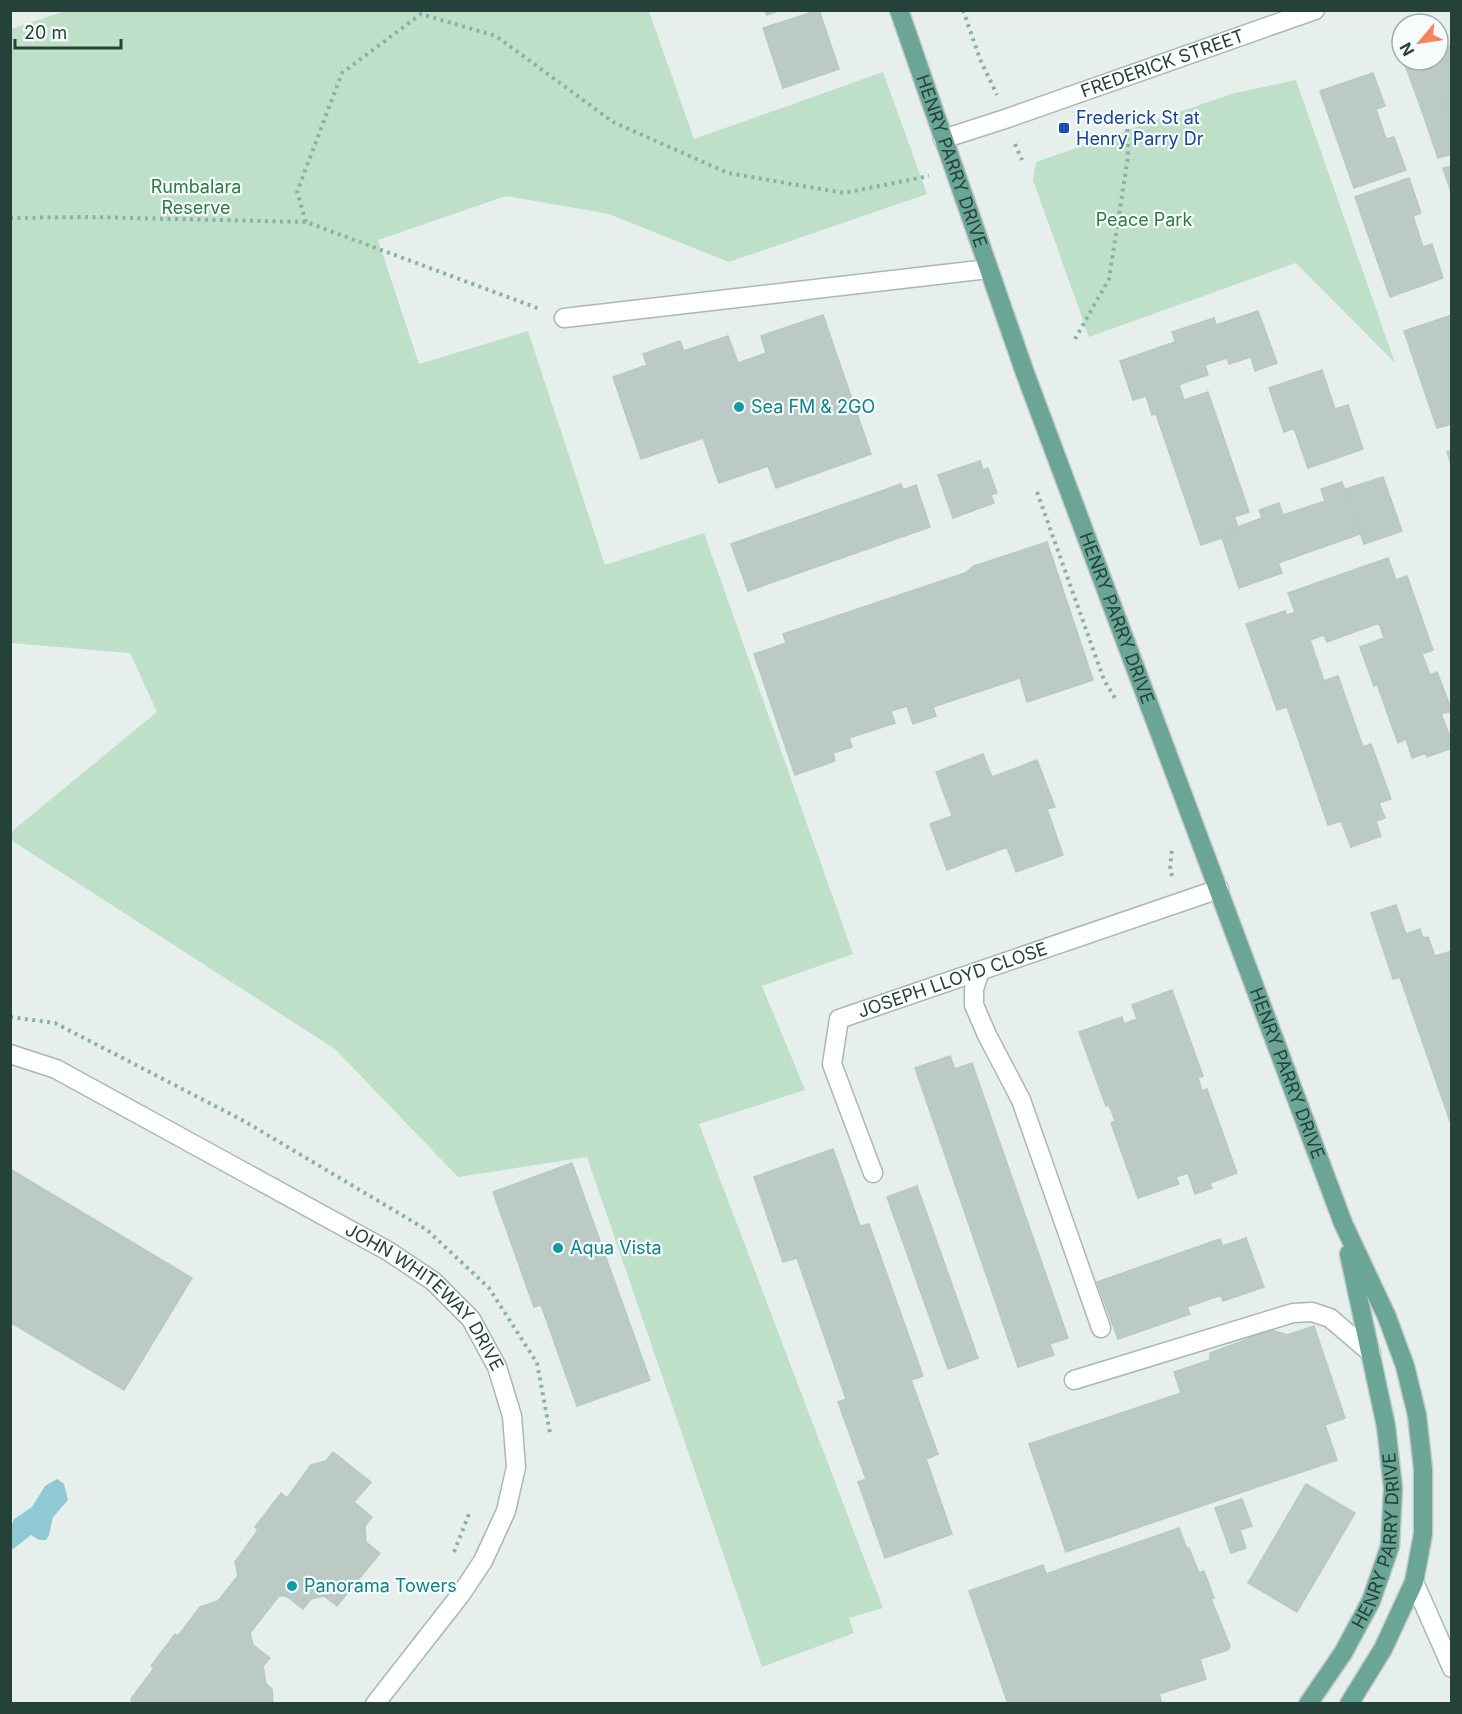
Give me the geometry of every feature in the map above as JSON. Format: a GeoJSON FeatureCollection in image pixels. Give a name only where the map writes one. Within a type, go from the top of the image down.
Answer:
{"type":"FeatureCollection","features":[{"type":"Feature","properties":{"kind":"main road","name":"HENRY PARRY DRIVE"},"geometry":{"type":"LineString","coordinates":[[899,10],[988,269],[1343,1223],[1387,1317],[1405,1366],[1417,1415],[1423,1469],[1423,1534],[1414,1582],[1383,1649],[1350,1704]]}},
{"type":"Feature","properties":{"kind":"main road","name":"HENRY PARRY DRIVE"},"geometry":{"type":"LineString","coordinates":[[1308,1704],[1343,1653],[1371,1601],[1390,1546],[1393,1488],[1386,1426],[1343,1223]]}},
{"type":"Feature","properties":{"kind":"street","name":"FREDERICK STREET"},"geometry":{"type":"LineString","coordinates":[[943,139],[1315,10]]}},
{"type":"Feature","properties":{"kind":"street"},"geometry":{"type":"LineString","coordinates":[[564,318],[988,269]]}},
{"type":"Feature","properties":{"kind":"street","name":"JOSEPH LLOYD CLOSE"},"geometry":{"type":"LineString","coordinates":[[873,1173],[832,1064],[839,1018],[1219,889]]}},
{"type":"Feature","properties":{"kind":"street"},"geometry":{"type":"LineString","coordinates":[[980,970],[974,989],[974,1005],[1021,1100],[1101,1328]]}},
{"type":"Feature","properties":{"kind":"street","name":"JOHN WHITEWAY DRIVE"},"geometry":{"type":"LineString","coordinates":[[10,1054],[56,1069],[388,1251],[434,1281],[471,1319],[497,1367],[512,1416],[516,1467],[506,1511],[483,1561],[461,1594],[375,1704]]}},
{"type":"Feature","properties":{"kind":"street"},"geometry":{"type":"LineString","coordinates":[[1074,1380],[1293,1313],[1312,1312],[1330,1318],[1371,1353]]}},
{"type":"Feature","properties":{"kind":"street"},"geometry":{"type":"LineString","coordinates":[[1414,1582],[1452,1668]]}},
{"type":"Feature","properties":{"kind":"path"},"geometry":{"type":"LineString","coordinates":[[963,10],[980,59],[996,91],[1022,160]]}},
{"type":"Feature","properties":{"kind":"path"},"geometry":{"type":"LineString","coordinates":[[306,222],[297,192],[342,73],[421,14],[496,36],[613,122],[728,173],[844,193],[929,177],[952,167]]}},
{"type":"Feature","properties":{"kind":"path"},"geometry":{"type":"LineString","coordinates":[[1075,339],[1109,279],[1128,157],[1127,115]]}},
{"type":"Feature","properties":{"kind":"path"},"geometry":{"type":"LineString","coordinates":[[10,218],[88,217],[306,222],[564,318]]}},
{"type":"Feature","properties":{"kind":"path"},"geometry":{"type":"LineString","coordinates":[[10,1017],[55,1023],[244,1122]]}},
{"type":"Feature","properties":{"kind":"green space","name":"Rumbalara Reserve"},"geometry":{"type":"Polygon","coordinates":[[[65,11],[649,11],[694,139],[883,72],[927,194],[729,262],[609,214],[506,196],[378,240],[419,364],[528,331],[605,565],[704,533],[853,954],[762,986],[805,1090],[699,1124],[883,1608],[849,1618],[854,1633],[762,1667],[587,1157],[458,1177],[335,1049],[11,840],[11,832],[157,712],[130,653],[11,643],[11,29],[65,11]]]}},
{"type":"Feature","properties":{"kind":"green space","name":"Peace Park"},"geometry":{"type":"Polygon","coordinates":[[[1296,80],[1395,363],[1296,263],[1089,337],[1033,180],[1036,162],[1231,94],[1296,80]]]}},
{"type":"Feature","properties":{"kind":"water"},"geometry":{"type":"Polygon","coordinates":[[[57,1479],[64,1484],[68,1500],[53,1517],[46,1540],[39,1540],[31,1535],[13,1549],[11,1547],[11,1528],[14,1519],[32,1507],[45,1486],[57,1479]]]}},
{"type":"Feature","properties":{"kind":"building"},"geometry":{"type":"Polygon","coordinates":[[[765,10],[781,10],[767,15],[765,10]]]}},
{"type":"Feature","properties":{"kind":"building"},"geometry":{"type":"Polygon","coordinates":[[[819,10],[839,69],[783,88],[763,28],[819,10]]]}},
{"type":"Feature","properties":{"kind":"building"},"geometry":{"type":"Polygon","coordinates":[[[1452,45],[1452,101],[1422,111],[1408,72],[1450,72],[1450,46],[1452,45]]]}},
{"type":"Feature","properties":{"kind":"building"},"geometry":{"type":"Polygon","coordinates":[[[1373,73],[1385,106],[1376,109],[1386,139],[1394,137],[1406,170],[1354,188],[1320,91],[1373,73]]]}},
{"type":"Feature","properties":{"kind":"building"},"geometry":{"type":"Polygon","coordinates":[[[1452,101],[1452,154],[1438,158],[1422,111],[1452,101]]]}},
{"type":"Feature","properties":{"kind":"building"},"geometry":{"type":"Polygon","coordinates":[[[1452,166],[1452,195],[1443,168],[1452,166]]]}},
{"type":"Feature","properties":{"kind":"building"},"geometry":{"type":"Polygon","coordinates":[[[1409,178],[1421,213],[1413,216],[1423,247],[1432,244],[1443,278],[1390,297],[1355,197],[1409,178]]]}},
{"type":"Feature","properties":{"kind":"building"},"geometry":{"type":"Polygon","coordinates":[[[1258,311],[1277,363],[1255,371],[1251,357],[1229,364],[1216,325],[1258,311]]]}},
{"type":"Feature","properties":{"kind":"building","name":"Sea FM & 2GO"},"geometry":{"type":"Polygon","coordinates":[[[823,315],[871,454],[776,488],[768,466],[719,483],[703,438],[641,459],[613,377],[647,365],[643,354],[680,341],[684,351],[728,336],[738,363],[766,353],[761,336],[823,315]]]}},
{"type":"Feature","properties":{"kind":"building"},"geometry":{"type":"Polygon","coordinates":[[[1452,315],[1452,424],[1437,428],[1404,331],[1452,315]]]}},
{"type":"Feature","properties":{"kind":"building"},"geometry":{"type":"Polygon","coordinates":[[[1214,318],[1227,358],[1205,365],[1208,375],[1189,381],[1172,332],[1214,318]]]}},
{"type":"Feature","properties":{"kind":"building"},"geometry":{"type":"Polygon","coordinates":[[[1175,342],[1189,381],[1179,385],[1184,400],[1208,392],[1249,512],[1234,517],[1240,532],[1201,545],[1156,414],[1152,415],[1146,396],[1133,400],[1120,361],[1175,342]]]}},
{"type":"Feature","properties":{"kind":"building"},"geometry":{"type":"Polygon","coordinates":[[[1322,370],[1335,409],[1348,405],[1363,449],[1308,468],[1294,428],[1284,432],[1269,388],[1322,370]]]}},
{"type":"Feature","properties":{"kind":"building"},"geometry":{"type":"Polygon","coordinates":[[[1452,450],[1452,466],[1447,452],[1452,450]]]}},
{"type":"Feature","properties":{"kind":"building"},"geometry":{"type":"Polygon","coordinates":[[[980,461],[983,470],[988,468],[997,493],[991,495],[994,503],[953,518],[938,475],[980,461]]]}},
{"type":"Feature","properties":{"kind":"building"},"geometry":{"type":"Polygon","coordinates":[[[1383,477],[1402,531],[1364,544],[1346,489],[1383,477]]]}},
{"type":"Feature","properties":{"kind":"building"},"geometry":{"type":"Polygon","coordinates":[[[1342,482],[1360,534],[1278,563],[1259,510],[1279,503],[1283,515],[1325,501],[1321,489],[1342,482]]]}},
{"type":"Feature","properties":{"kind":"building"},"geometry":{"type":"Polygon","coordinates":[[[901,484],[903,490],[916,485],[930,527],[748,591],[731,544],[901,484]]]}},
{"type":"Feature","properties":{"kind":"building"},"geometry":{"type":"Polygon","coordinates":[[[1262,518],[1282,573],[1239,588],[1222,538],[1240,532],[1238,527],[1262,518]]]}},
{"type":"Feature","properties":{"kind":"building"},"geometry":{"type":"Polygon","coordinates":[[[1047,542],[1093,680],[1027,702],[1020,678],[933,707],[936,716],[913,724],[907,706],[891,711],[895,723],[849,738],[852,747],[833,753],[835,761],[795,775],[754,654],[786,643],[783,634],[965,573],[974,566],[1047,542]]]}},
{"type":"Feature","properties":{"kind":"building"},"geometry":{"type":"Polygon","coordinates":[[[1388,558],[1396,580],[1407,576],[1433,650],[1422,654],[1430,675],[1437,672],[1452,711],[1441,714],[1452,741],[1452,748],[1427,757],[1426,753],[1412,758],[1406,739],[1398,743],[1377,684],[1374,686],[1360,647],[1384,638],[1379,623],[1327,642],[1324,635],[1310,640],[1324,681],[1338,676],[1363,747],[1371,744],[1391,799],[1379,803],[1385,818],[1376,821],[1381,836],[1351,847],[1341,821],[1328,825],[1287,707],[1277,710],[1246,624],[1285,611],[1287,615],[1295,612],[1288,593],[1388,558]]]}},
{"type":"Feature","properties":{"kind":"building"},"geometry":{"type":"Polygon","coordinates":[[[983,754],[992,777],[1037,760],[1055,807],[1047,809],[1063,855],[1016,872],[1007,847],[947,870],[930,824],[952,816],[936,772],[983,754]]]}},
{"type":"Feature","properties":{"kind":"building"},"geometry":{"type":"Polygon","coordinates":[[[1396,905],[1406,934],[1420,929],[1423,938],[1428,937],[1435,956],[1452,951],[1452,1127],[1400,977],[1393,979],[1371,913],[1396,905]]]}},
{"type":"Feature","properties":{"kind":"building"},"geometry":{"type":"Polygon","coordinates":[[[1172,990],[1203,1076],[1198,1078],[1202,1091],[1207,1089],[1237,1173],[1210,1183],[1212,1188],[1195,1194],[1188,1173],[1176,1177],[1179,1184],[1138,1198],[1111,1123],[1115,1121],[1109,1105],[1106,1106],[1079,1032],[1122,1017],[1124,1024],[1137,1019],[1132,1005],[1172,990]]]}},
{"type":"Feature","properties":{"kind":"building"},"geometry":{"type":"Polygon","coordinates":[[[950,1056],[955,1069],[972,1063],[1068,1338],[1050,1344],[1054,1355],[1018,1367],[915,1068],[950,1056]]]}},
{"type":"Feature","properties":{"kind":"building"},"geometry":{"type":"Polygon","coordinates":[[[833,1149],[860,1226],[869,1224],[923,1376],[911,1380],[938,1454],[926,1459],[952,1534],[885,1558],[858,1482],[866,1479],[838,1402],[846,1399],[797,1258],[783,1262],[754,1177],[833,1149]]]}},
{"type":"Feature","properties":{"kind":"building","name":"Aqua Vista"},"geometry":{"type":"Polygon","coordinates":[[[572,1163],[650,1380],[577,1406],[541,1305],[534,1307],[493,1192],[572,1163]]]}},
{"type":"Feature","properties":{"kind":"building"},"geometry":{"type":"Polygon","coordinates":[[[10,1169],[192,1278],[124,1390],[10,1322],[10,1169]]]}},
{"type":"Feature","properties":{"kind":"building"},"geometry":{"type":"Polygon","coordinates":[[[917,1186],[978,1358],[948,1369],[887,1197],[917,1186]]]}},
{"type":"Feature","properties":{"kind":"building"},"geometry":{"type":"Polygon","coordinates":[[[1246,1238],[1264,1287],[1223,1301],[1221,1295],[1187,1307],[1190,1314],[1118,1339],[1097,1282],[1220,1239],[1223,1246],[1246,1238]]]}},
{"type":"Feature","properties":{"kind":"building"},"geometry":{"type":"Polygon","coordinates":[[[1314,1326],[1345,1418],[1325,1425],[1337,1460],[1066,1552],[1029,1444],[1181,1393],[1174,1372],[1210,1360],[1210,1353],[1272,1330],[1287,1335],[1314,1326]]]}},
{"type":"Feature","properties":{"kind":"building","name":"Panorama Towers"},"geometry":{"type":"Polygon","coordinates":[[[333,1452],[371,1482],[354,1502],[372,1517],[365,1526],[366,1542],[380,1553],[337,1606],[324,1596],[311,1599],[303,1609],[286,1596],[279,1596],[250,1633],[253,1645],[270,1658],[263,1666],[266,1684],[272,1689],[273,1704],[132,1704],[131,1699],[154,1668],[151,1666],[175,1634],[178,1636],[200,1607],[218,1601],[238,1576],[235,1562],[258,1530],[255,1527],[281,1493],[287,1498],[311,1465],[326,1461],[333,1452]]]}},
{"type":"Feature","properties":{"kind":"building"},"geometry":{"type":"Polygon","coordinates":[[[1306,1484],[1355,1513],[1297,1612],[1248,1583],[1306,1484]]]}},
{"type":"Feature","properties":{"kind":"building"},"geometry":{"type":"Polygon","coordinates":[[[1242,1499],[1252,1526],[1240,1530],[1246,1548],[1231,1553],[1215,1508],[1242,1499]]]}},
{"type":"Feature","properties":{"kind":"building"},"geometry":{"type":"Polygon","coordinates":[[[1179,1528],[1199,1573],[1204,1571],[1214,1598],[1211,1599],[1230,1646],[1228,1650],[1200,1659],[1206,1679],[1159,1694],[1162,1704],[1008,1704],[969,1591],[1043,1565],[1046,1574],[1179,1528]]]}},
{"type":"Feature","properties":{"kind":"place","name":"Frederick St at Henry Parry Dr"},"geometry":{"type":"Point","coordinates":[1064,128]}},
{"type":"Feature","properties":{"kind":"place","name":"Sea FM & 2GO"},"geometry":{"type":"Point","coordinates":[739,407]}},
{"type":"Feature","properties":{"kind":"place","name":"Aqua Vista"},"geometry":{"type":"Point","coordinates":[558,1248]}},
{"type":"Feature","properties":{"kind":"place","name":"Panorama Towers"},"geometry":{"type":"Point","coordinates":[292,1586]}}]}
